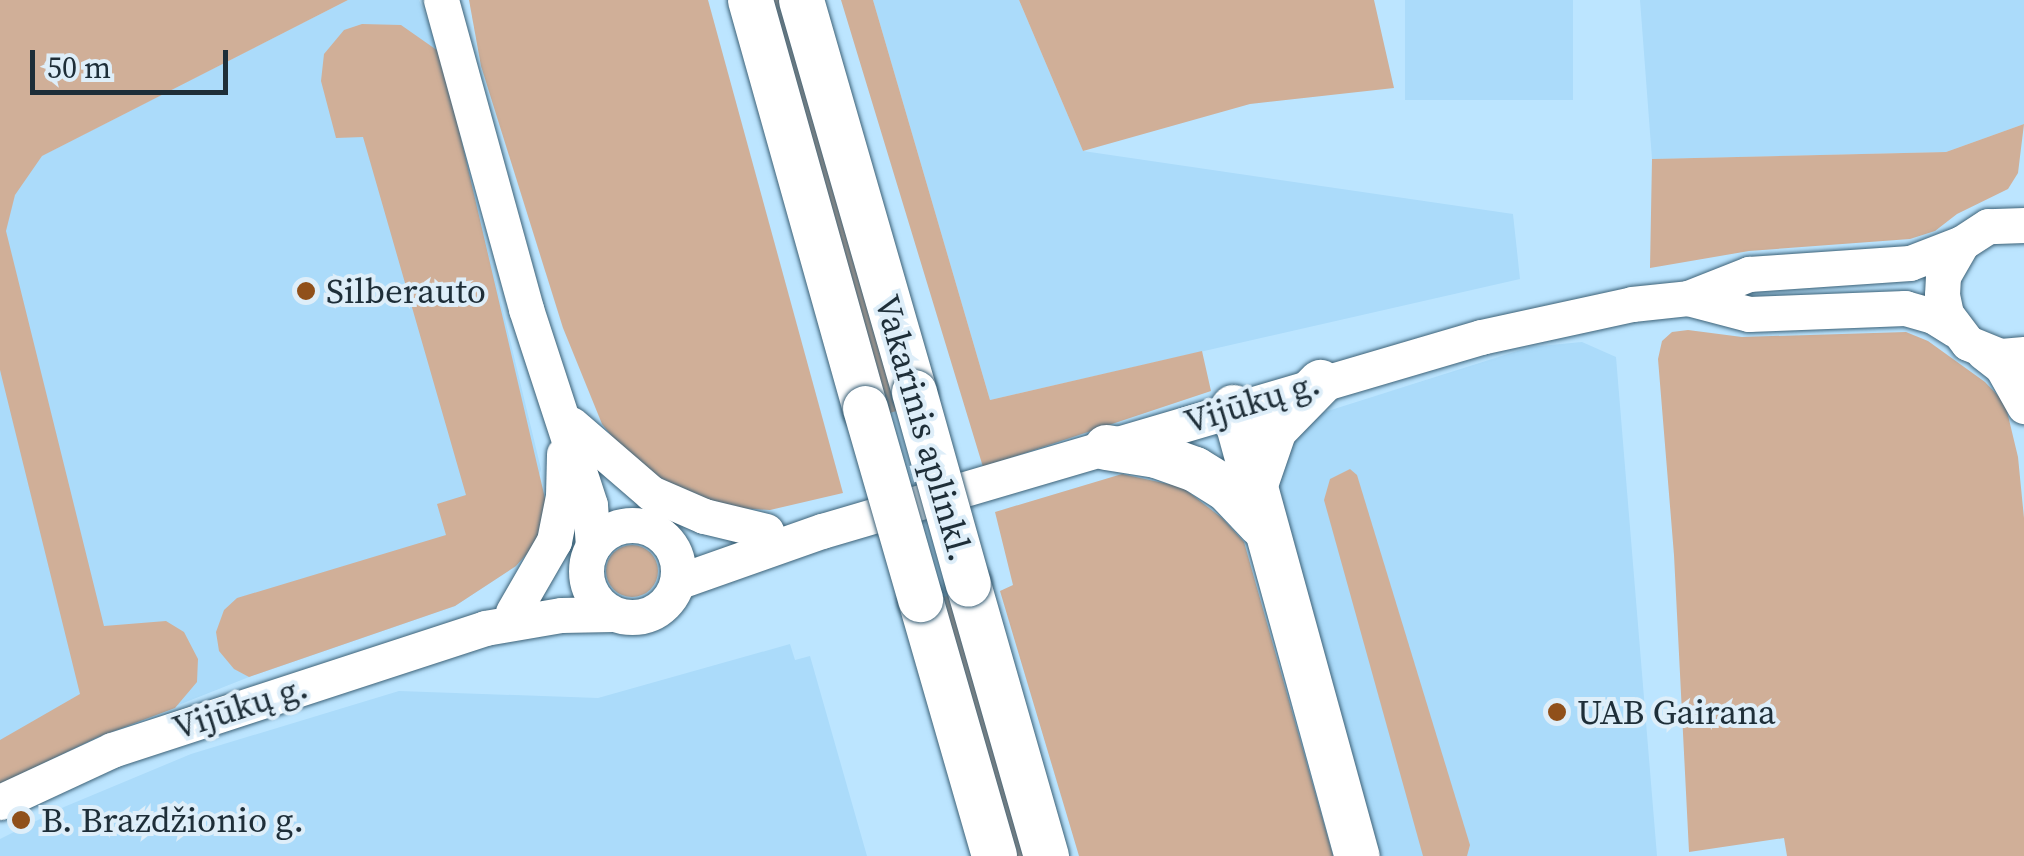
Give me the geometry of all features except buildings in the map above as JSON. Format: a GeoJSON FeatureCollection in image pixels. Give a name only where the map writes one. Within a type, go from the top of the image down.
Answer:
{"type":"FeatureCollection","features":[{"type":"Feature","properties":{"kind":"highway","name":"Vakarinis aplinkl."},"geometry":{"type":"LineString","coordinates":[[802,0],[1046,856]]}},
{"type":"Feature","properties":{"kind":"highway","name":"Vakarinis aplinkl."},"geometry":{"type":"LineString","coordinates":[[749,2],[994,856]]}},
{"type":"Feature","properties":{"kind":"highway"},"geometry":{"type":"LineString","coordinates":[[1258,508],[1274,429],[1320,382]]}},
{"type":"Feature","properties":{"kind":"highway"},"geometry":{"type":"LineString","coordinates":[[1232,407],[1357,856]]}},
{"type":"Feature","properties":{"kind":"highway"},"geometry":{"type":"LineString","coordinates":[[1106,447],[1156,455],[1195,468],[1258,508]]}},
{"type":"Feature","properties":{"kind":"main road"},"geometry":{"type":"LineString","coordinates":[[442,0],[526,309],[590,505],[590,592],[612,614],[644,616],[660,609],[678,582],[676,554],[616,495],[565,419]]}},
{"type":"Feature","properties":{"kind":"main road","name":"Vijūkų g."},"geometry":{"type":"LineString","coordinates":[[678,582],[822,531],[1320,382],[1560,318],[1688,298],[1749,274],[1910,263],[2017,217]]}},
{"type":"Feature","properties":{"kind":"main road"},"geometry":{"type":"LineString","coordinates":[[1962,242],[1944,276],[1942,295],[1969,341],[2002,367],[2024,406]]}},
{"type":"Feature","properties":{"kind":"main road","name":"Vijūkų g."},"geometry":{"type":"LineString","coordinates":[[1688,298],[1749,314],[1905,308],[1933,316],[1969,341]]}},
{"type":"Feature","properties":{"kind":"main road"},"geometry":{"type":"LineString","coordinates":[[1969,341],[2001,356],[2024,354]]}},
{"type":"Feature","properties":{"kind":"main road"},"geometry":{"type":"LineString","coordinates":[[565,419],[651,493],[704,516],[766,530]]}},
{"type":"Feature","properties":{"kind":"main road"},"geometry":{"type":"LineString","coordinates":[[499,620],[554,540],[564,496],[565,419]]}},
{"type":"Feature","properties":{"kind":"main road"},"geometry":{"type":"LineString","coordinates":[[590,553],[616,528],[651,529]]}},
{"type":"Feature","properties":{"kind":"main road","name":"Vijūkų g."},"geometry":{"type":"LineString","coordinates":[[651,529],[703,540],[766,530],[822,531]]}},
{"type":"Feature","properties":{"kind":"main road","name":"Vijūkų g."},"geometry":{"type":"LineString","coordinates":[[499,620],[590,553]]}},
{"type":"Feature","properties":{"kind":"main road","name":"Vijūkų g."},"geometry":{"type":"LineString","coordinates":[[0,802],[112,750],[499,620],[612,614]]}},
{"type":"Feature","properties":{"kind":"shaded area"},"geometry":{"type":"Polygon","coordinates":[[[0,0],[348,0],[42,156],[15,195],[6,231],[104,626],[166,621],[184,632],[198,659],[197,682],[175,708],[98,737],[0,784],[0,740],[80,694],[0,370],[0,0]]]}},
{"type":"Feature","properties":{"kind":"shaded area"},"geometry":{"type":"Polygon","coordinates":[[[348,0],[419,0],[441,53],[541,469],[516,566],[455,606],[249,677],[98,737],[0,784],[0,177],[348,0]]]}},
{"type":"Feature","properties":{"kind":"shaded area"},"geometry":{"type":"Polygon","coordinates":[[[469,0],[708,0],[843,493],[770,510],[722,507],[676,493],[634,464],[602,424],[563,328],[481,66],[469,0]]]}},
{"type":"Feature","properties":{"kind":"shaded area"},"geometry":{"type":"Polygon","coordinates":[[[768,0],[781,0],[900,410],[886,414],[768,0]]]}},
{"type":"Feature","properties":{"kind":"shaded area"},"geometry":{"type":"Polygon","coordinates":[[[841,0],[873,0],[990,400],[1202,351],[1211,391],[983,467],[841,0]]]}},
{"type":"Feature","properties":{"kind":"shaded area"},"geometry":{"type":"Polygon","coordinates":[[[873,0],[1019,0],[1083,151],[1513,214],[1520,279],[990,400],[873,0]]]}},
{"type":"Feature","properties":{"kind":"shaded area"},"geometry":{"type":"Polygon","coordinates":[[[1019,0],[1374,0],[1394,88],[1250,104],[1083,151],[1019,0]]]}},
{"type":"Feature","properties":{"kind":"shaded area"},"geometry":{"type":"Polygon","coordinates":[[[1405,0],[1573,0],[1573,100],[1405,100],[1405,0]]]}},
{"type":"Feature","properties":{"kind":"shaded area"},"geometry":{"type":"Polygon","coordinates":[[[1640,0],[2024,0],[2024,124],[1946,152],[1652,159],[1640,0]]]}},
{"type":"Feature","properties":{"kind":"shaded area"},"geometry":{"type":"Polygon","coordinates":[[[362,24],[401,25],[441,53],[547,507],[540,539],[516,566],[455,606],[249,677],[234,669],[219,651],[216,632],[224,610],[237,598],[446,535],[437,504],[466,495],[363,137],[336,138],[321,81],[324,54],[344,30],[362,24]]]}},
{"type":"Feature","properties":{"kind":"shaded area"},"geometry":{"type":"Polygon","coordinates":[[[2024,124],[2018,173],[2008,189],[1957,214],[1935,231],[1910,239],[1749,251],[1650,268],[1652,159],[1946,152],[2024,124]]]}},
{"type":"Feature","properties":{"kind":"shaded area"},"geometry":{"type":"Polygon","coordinates":[[[1688,330],[1742,337],[1906,332],[1928,341],[1985,382],[2005,403],[2018,457],[2024,518],[2024,856],[1787,856],[1784,838],[1689,852],[1674,555],[1658,359],[1662,341],[1672,332],[1688,330]]]}},
{"type":"Feature","properties":{"kind":"shaded area"},"geometry":{"type":"Polygon","coordinates":[[[1582,342],[1616,357],[1657,856],[1381,856],[1280,508],[1274,478],[1277,451],[1312,416],[1530,347],[1582,342]]]}},
{"type":"Feature","properties":{"kind":"shaded area"},"geometry":{"type":"Polygon","coordinates":[[[1350,469],[1357,475],[1470,845],[1467,856],[1423,856],[1324,500],[1330,479],[1350,469]]]}},
{"type":"Feature","properties":{"kind":"shaded area"},"geometry":{"type":"Polygon","coordinates":[[[1122,474],[1182,487],[1222,518],[1244,542],[1333,856],[1079,856],[1000,591],[1013,585],[995,512],[1122,474]]]}},
{"type":"Feature","properties":{"kind":"shaded area"},"geometry":{"type":"Polygon","coordinates":[[[632,545],[651,552],[658,571],[651,590],[632,597],[613,590],[606,571],[613,552],[632,545]]]}},
{"type":"Feature","properties":{"kind":"shaded area"},"geometry":{"type":"Polygon","coordinates":[[[954,594],[1029,855],[1014,856],[940,598],[954,594]]]}},
{"type":"Feature","properties":{"kind":"shaded area"},"geometry":{"type":"Polygon","coordinates":[[[790,644],[795,660],[810,656],[867,856],[0,856],[0,839],[64,807],[191,754],[399,691],[598,698],[790,644]]]}},
{"type":"Feature","properties":{"kind":"place","name":"Silberauto"},"geometry":{"type":"Point","coordinates":[306,291]}},
{"type":"Feature","properties":{"kind":"place","name":"UAB Gairana"},"geometry":{"type":"Point","coordinates":[1557,712]}},
{"type":"Feature","properties":{"kind":"place","name":"B. Brazdžionio g."},"geometry":{"type":"Point","coordinates":[21,820]}}]}
